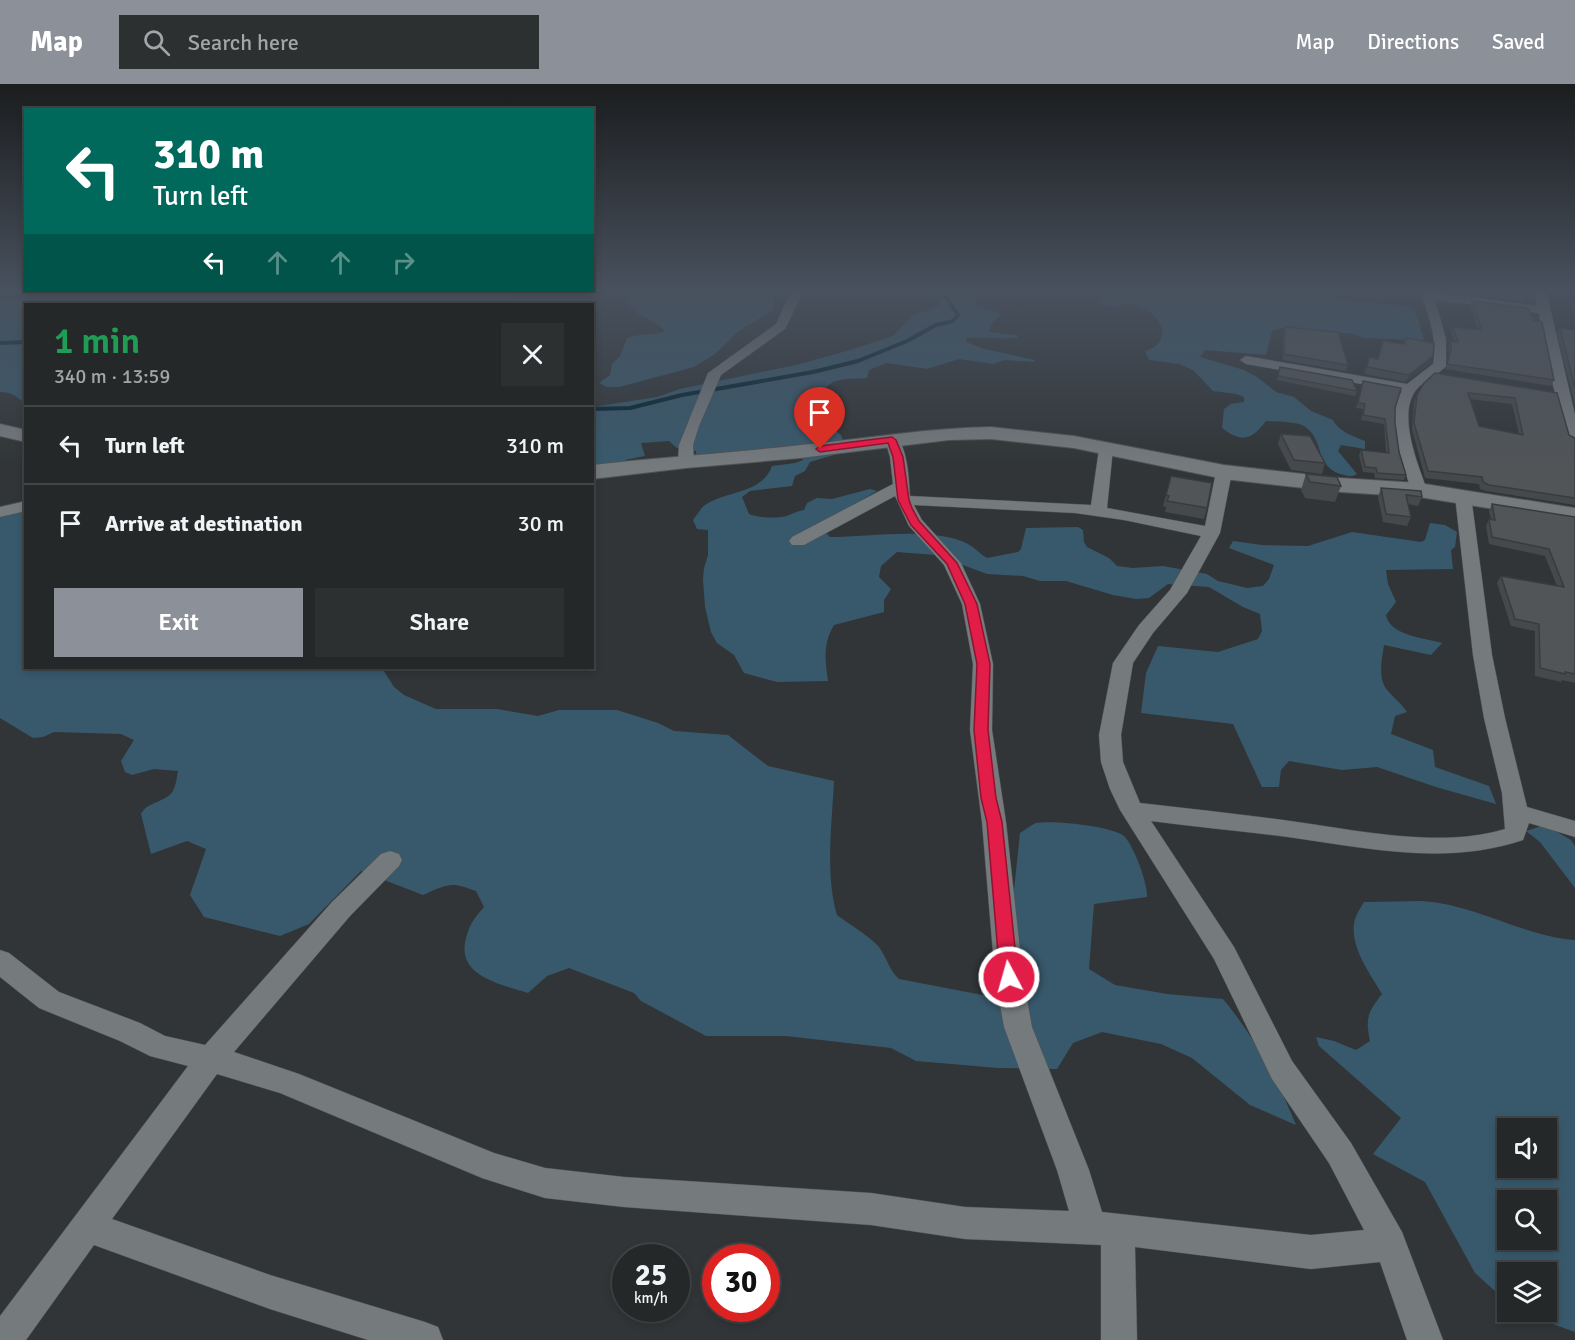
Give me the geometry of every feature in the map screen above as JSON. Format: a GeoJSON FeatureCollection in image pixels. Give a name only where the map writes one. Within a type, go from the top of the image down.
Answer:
{"type":"FeatureCollection","features":[{"type":"Feature","properties":{"kind":"main road"},"geometry":{"type":"LineString","coordinates":[[0,430],[24,436]]}},
{"type":"Feature","properties":{"kind":"main road"},"geometry":{"type":"LineString","coordinates":[[594,472],[686,461],[800,452],[949,434],[991,433],[1074,442],[1224,472],[1340,485],[1419,490],[1575,515]]}},
{"type":"Feature","properties":{"kind":"street"},"geometry":{"type":"LineString","coordinates":[[686,461],[686,445],[692,426],[715,373],[749,349]]}},
{"type":"Feature","properties":{"kind":"street"},"geometry":{"type":"LineString","coordinates":[[1419,490],[1401,425],[1401,400],[1410,388],[1439,366],[1439,349]]}},
{"type":"Feature","properties":{"kind":"street"},"geometry":{"type":"LineString","coordinates":[[1555,349],[1558,378],[1556,393],[1572,421],[1575,441]]}},
{"type":"Feature","properties":{"kind":"street"},"geometry":{"type":"LineString","coordinates":[[1246,360],[1340,378],[1410,388]]}},
{"type":"Feature","properties":{"kind":"street"},"geometry":{"type":"LineString","coordinates":[[1431,373],[1452,377]]}},
{"type":"Feature","properties":{"kind":"street"},"geometry":{"type":"LineString","coordinates":[[1558,378],[1575,380]]}},
{"type":"Feature","properties":{"kind":"street"},"geometry":{"type":"LineString","coordinates":[[892,440],[898,457],[903,493],[915,522],[952,563],[971,604],[983,664],[981,730],[994,822],[1009,977],[1018,1027],[1073,1170],[1104,1228],[1119,1340]]}},
{"type":"Feature","properties":{"kind":"street"},"geometry":{"type":"LineString","coordinates":[[1098,511],[1106,449]]}},
{"type":"Feature","properties":{"kind":"street"},"geometry":{"type":"LineString","coordinates":[[1224,472],[1212,533],[1178,593],[1142,635],[1123,663],[1110,735],[1112,762],[1121,789],[1132,810],[1225,954],[1282,1070],[1340,1153],[1390,1244],[1425,1340]]}},
{"type":"Feature","properties":{"kind":"street"},"geometry":{"type":"LineString","coordinates":[[798,541],[903,493],[1098,511],[1212,533]]}},
{"type":"Feature","properties":{"kind":"street"},"geometry":{"type":"LineString","coordinates":[[1132,810],[1351,838],[1466,844],[1506,838],[1515,834],[1518,827],[1515,811],[1482,660],[1462,496]]}},
{"type":"Feature","properties":{"kind":"street"},"geometry":{"type":"LineString","coordinates":[[0,512],[24,506]]}},
{"type":"Feature","properties":{"kind":"street"},"geometry":{"type":"LineString","coordinates":[[1515,811],[1575,829]]}},
{"type":"Feature","properties":{"kind":"street"},"geometry":{"type":"LineString","coordinates":[[4,1340],[211,1059],[340,909],[390,860]]}},
{"type":"Feature","properties":{"kind":"street"},"geometry":{"type":"LineString","coordinates":[[0,960],[21,980],[49,1000],[160,1047],[211,1059],[289,1083],[482,1163],[545,1183],[624,1192],[871,1209],[964,1223],[1104,1228],[1311,1252],[1390,1244]]}},
{"type":"Feature","properties":{"kind":"street"},"geometry":{"type":"LineString","coordinates":[[88,1227],[270,1292],[425,1340]]}},
{"type":"Feature","properties":{"kind":"shaded area"},"geometry":{"type":"Polygon","coordinates":[[[0,349],[24,349],[24,403],[12,394],[0,392],[0,349]]]}},
{"type":"Feature","properties":{"kind":"shaded area"},"geometry":{"type":"Polygon","coordinates":[[[623,349],[721,349],[694,367],[619,387],[607,387],[599,383],[610,375],[612,364],[620,356],[623,349]]]}},
{"type":"Feature","properties":{"kind":"shaded area"},"geometry":{"type":"Polygon","coordinates":[[[983,349],[1035,360],[1033,362],[1005,360],[993,364],[959,359],[927,369],[887,363],[869,370],[867,378],[843,379],[832,383],[823,392],[842,401],[826,423],[841,435],[843,441],[834,455],[810,462],[805,471],[795,476],[792,486],[750,491],[742,497],[749,514],[769,518],[785,516],[804,510],[807,503],[817,498],[832,499],[870,489],[877,491],[825,521],[826,533],[830,537],[938,535],[968,544],[987,558],[1018,552],[1021,549],[1026,528],[1078,527],[1083,530],[1087,547],[1109,558],[1117,566],[1133,568],[1163,566],[1207,574],[1218,581],[1247,588],[1263,586],[1269,579],[1274,565],[1229,548],[1233,541],[1262,545],[1308,546],[1352,532],[1421,542],[1425,540],[1430,523],[1445,525],[1457,532],[1455,547],[1451,550],[1453,569],[1386,570],[1388,584],[1396,602],[1386,615],[1389,622],[1401,632],[1442,643],[1431,655],[1384,645],[1382,681],[1407,712],[1395,716],[1391,734],[1433,750],[1435,767],[1489,786],[1496,804],[1377,767],[1342,770],[1289,761],[1281,770],[1279,787],[1262,787],[1233,724],[1141,713],[1146,673],[1158,646],[1218,652],[1258,639],[1262,631],[1260,614],[1209,587],[1168,584],[1149,598],[1136,599],[1113,595],[1066,581],[1040,581],[1023,576],[987,574],[936,555],[897,552],[881,566],[879,577],[891,589],[884,600],[884,612],[834,625],[830,632],[826,645],[828,681],[777,682],[744,673],[734,655],[717,643],[711,632],[705,607],[703,579],[708,555],[708,530],[697,529],[693,520],[705,505],[752,487],[761,482],[772,466],[795,463],[803,460],[803,455],[696,463],[696,451],[677,448],[669,441],[641,443],[645,456],[625,460],[631,473],[594,477],[594,407],[657,397],[680,389],[800,364],[850,350],[983,349]]]}},
{"type":"Feature","properties":{"kind":"shaded area"},"geometry":{"type":"Polygon","coordinates":[[[1151,349],[1268,349],[1266,355],[1205,350],[1200,357],[1244,370],[1276,392],[1294,397],[1311,411],[1333,420],[1343,431],[1365,441],[1365,449],[1341,445],[1338,451],[1357,474],[1347,476],[1328,466],[1311,432],[1300,424],[1266,421],[1256,432],[1247,437],[1241,438],[1229,433],[1222,428],[1224,409],[1231,404],[1244,402],[1244,397],[1213,391],[1194,371],[1180,364],[1149,360],[1145,351],[1151,349]]]}},
{"type":"Feature","properties":{"kind":"shaded area"},"geometry":{"type":"Polygon","coordinates":[[[24,501],[24,669],[383,669],[394,687],[404,695],[436,709],[497,709],[538,716],[559,710],[617,710],[658,723],[674,731],[728,735],[768,766],[834,781],[830,866],[833,900],[837,915],[879,947],[899,979],[993,997],[1016,963],[1012,909],[1020,833],[1036,823],[1044,822],[1068,823],[1117,832],[1128,841],[1136,856],[1143,875],[1147,897],[1094,904],[1089,969],[1115,985],[1167,994],[1223,999],[1245,1028],[1264,1059],[1296,1125],[1250,1105],[1192,1058],[1161,1044],[1102,1032],[1073,1043],[1057,1069],[998,1068],[916,1061],[891,1048],[786,1036],[706,1036],[641,1001],[634,993],[569,968],[547,976],[528,993],[495,983],[476,972],[469,964],[465,955],[466,937],[484,907],[476,891],[460,886],[444,886],[423,895],[361,871],[309,924],[280,936],[204,917],[190,895],[206,849],[187,841],[151,854],[141,814],[148,807],[170,795],[176,784],[178,771],[154,769],[132,775],[125,772],[121,761],[134,740],[121,734],[54,732],[33,738],[0,718],[0,509],[24,501]]]}},
{"type":"Feature","properties":{"kind":"shaded area"},"geometry":{"type":"Polygon","coordinates":[[[1545,825],[1571,840],[1575,846],[1575,888],[1540,842],[1526,831],[1545,825]]]}},
{"type":"Feature","properties":{"kind":"shaded area"},"geometry":{"type":"Polygon","coordinates":[[[1422,901],[1462,908],[1537,933],[1575,940],[1575,1332],[1547,1322],[1557,1322],[1557,1262],[1497,1262],[1497,1293],[1475,1273],[1425,1182],[1373,1154],[1401,1118],[1319,1046],[1316,1037],[1356,1050],[1370,1041],[1369,1016],[1382,994],[1357,949],[1354,929],[1358,912],[1364,902],[1422,901]]]}},
{"type":"Feature","properties":{"kind":"building"},"geometry":{"type":"Polygon","coordinates":[[[1284,349],[1343,349],[1348,365],[1284,354],[1284,349]]]}},
{"type":"Feature","properties":{"kind":"building"},"geometry":{"type":"Polygon","coordinates":[[[1381,349],[1434,349],[1433,356],[1409,375],[1367,367],[1369,357],[1378,359],[1381,349]]]}},
{"type":"Feature","properties":{"kind":"building"},"geometry":{"type":"Polygon","coordinates":[[[1451,349],[1548,349],[1554,380],[1447,364],[1451,349]]]}},
{"type":"Feature","properties":{"kind":"building"},"geometry":{"type":"Polygon","coordinates":[[[1565,349],[1575,349],[1575,388],[1565,349]]]}},
{"type":"Feature","properties":{"kind":"building"},"geometry":{"type":"Polygon","coordinates":[[[1280,367],[1352,380],[1357,391],[1278,376],[1280,367]]]}},
{"type":"Feature","properties":{"kind":"building"},"geometry":{"type":"Polygon","coordinates":[[[1435,373],[1557,393],[1569,435],[1575,438],[1575,498],[1489,485],[1483,482],[1482,477],[1428,471],[1414,423],[1417,395],[1424,383],[1435,373]],[[1468,393],[1479,426],[1523,435],[1515,398],[1468,393]]]}},
{"type":"Feature","properties":{"kind":"building"},"geometry":{"type":"Polygon","coordinates":[[[1363,381],[1401,388],[1395,408],[1395,423],[1399,452],[1406,475],[1377,473],[1376,468],[1365,467],[1361,450],[1389,453],[1385,419],[1363,415],[1365,404],[1358,403],[1363,381]]]}},
{"type":"Feature","properties":{"kind":"building"},"geometry":{"type":"Polygon","coordinates":[[[1281,434],[1310,436],[1325,463],[1294,460],[1281,434]]]}},
{"type":"Feature","properties":{"kind":"building"},"geometry":{"type":"Polygon","coordinates":[[[1306,474],[1337,477],[1341,486],[1310,482],[1306,474]]]}},
{"type":"Feature","properties":{"kind":"building"},"geometry":{"type":"Polygon","coordinates":[[[1171,476],[1212,483],[1207,508],[1167,501],[1169,496],[1166,495],[1171,476]]]}},
{"type":"Feature","properties":{"kind":"building"},"geometry":{"type":"Polygon","coordinates":[[[1381,488],[1421,491],[1422,497],[1406,495],[1411,517],[1386,514],[1381,488]]]}},
{"type":"Feature","properties":{"kind":"building"},"geometry":{"type":"Polygon","coordinates":[[[1492,504],[1575,517],[1575,674],[1540,668],[1539,624],[1515,619],[1501,576],[1564,587],[1549,549],[1492,537],[1489,519],[1495,520],[1492,504]]]}},
{"type":"Feature","properties":{"kind":"waterway"},"geometry":{"type":"LineString","coordinates":[[594,409],[630,408],[682,395],[813,372],[858,361],[888,349]]}},
{"type":"Feature","properties":{"kind":"route"},"geometry":{"type":"LineString","coordinates":[[820,449],[892,440],[898,457],[903,500],[915,522],[952,563],[971,604],[983,664],[981,730],[994,822],[1009,977]]}}]}
